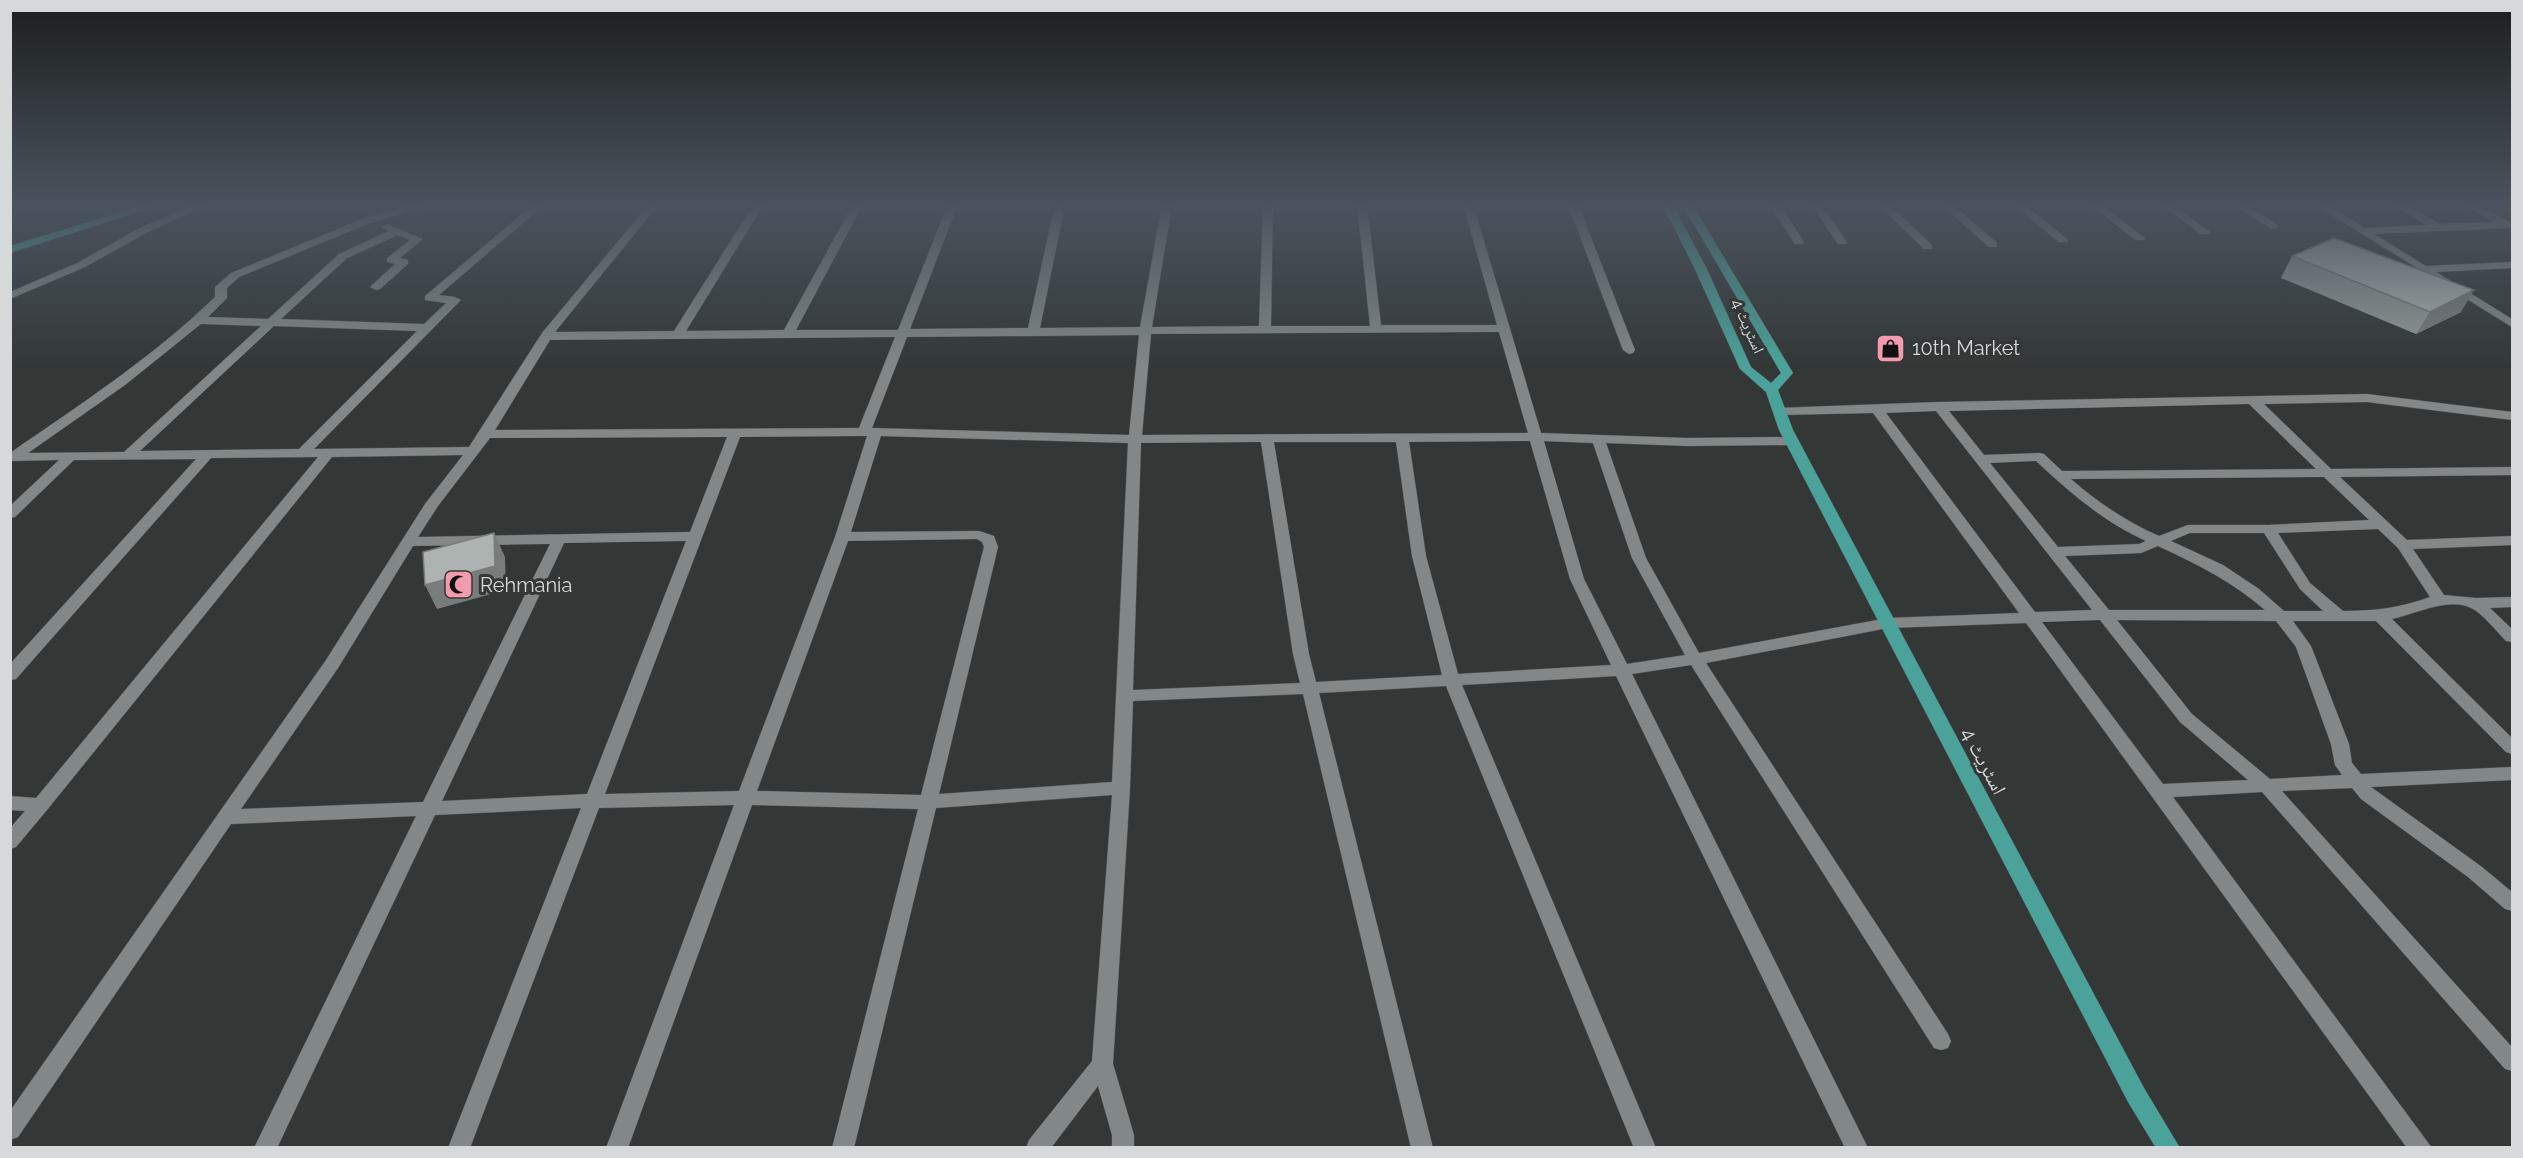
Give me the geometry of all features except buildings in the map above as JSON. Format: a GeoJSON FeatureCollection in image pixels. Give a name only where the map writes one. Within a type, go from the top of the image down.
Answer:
{"type":"FeatureCollection","features":[{"type":"Feature","properties":{"kind":"main road","name":"اسٹریٹ 4"},"geometry":{"type":"LineString","coordinates":[[1695,258],[1746,369],[1772,390],[1792,441],[2136,1095],[2169,1148]]}},
{"type":"Feature","properties":{"kind":"main road","name":"اسٹریٹ 4"},"geometry":{"type":"LineString","coordinates":[[1719,258],[1787,373],[1772,390]]}},
{"type":"Feature","properties":{"kind":"street"},"geometry":{"type":"LineString","coordinates":[[10,296],[94,258]]}},
{"type":"Feature","properties":{"kind":"street"},"geometry":{"type":"LineString","coordinates":[[12,457],[162,351],[199,320],[220,298],[221,287],[234,275],[273,258]]}},
{"type":"Feature","properties":{"kind":"street"},"geometry":{"type":"LineString","coordinates":[[127,456],[341,258]]}},
{"type":"Feature","properties":{"kind":"street"},"geometry":{"type":"LineString","coordinates":[[376,287],[404,262],[391,260],[394,258]]}},
{"type":"Feature","properties":{"kind":"street"},"geometry":{"type":"LineString","coordinates":[[302,454],[455,300],[429,298],[476,258]]}},
{"type":"Feature","properties":{"kind":"street"},"geometry":{"type":"LineString","coordinates":[[10,1130],[332,664],[432,504],[486,434],[546,336],[610,258]]}},
{"type":"Feature","properties":{"kind":"street"},"geometry":{"type":"LineString","coordinates":[[678,335],[726,258]]}},
{"type":"Feature","properties":{"kind":"street"},"geometry":{"type":"LineString","coordinates":[[788,334],[829,258]]}},
{"type":"Feature","properties":{"kind":"street"},"geometry":{"type":"LineString","coordinates":[[617,1148],[842,537],[870,432],[901,333],[931,258]]}},
{"type":"Feature","properties":{"kind":"street"},"geometry":{"type":"LineString","coordinates":[[1034,332],[1049,258]]}},
{"type":"Feature","properties":{"kind":"street"},"geometry":{"type":"LineString","coordinates":[[1123,1148],[1123,1136],[1102,1064],[1121,788],[1135,439],[1144,331],[1157,258]]}},
{"type":"Feature","properties":{"kind":"street"},"geometry":{"type":"LineString","coordinates":[[1265,330],[1267,258]]}},
{"type":"Feature","properties":{"kind":"street"},"geometry":{"type":"LineString","coordinates":[[1368,258],[1376,329]]}},
{"type":"Feature","properties":{"kind":"street"},"geometry":{"type":"LineString","coordinates":[[1483,258],[1577,579],[1857,1148]]}},
{"type":"Feature","properties":{"kind":"street"},"geometry":{"type":"LineString","coordinates":[[1594,258],[1629,350]]}},
{"type":"Feature","properties":{"kind":"street"},"geometry":{"type":"LineString","coordinates":[[2406,258],[2512,324]]}},
{"type":"Feature","properties":{"kind":"street"},"geometry":{"type":"LineString","coordinates":[[2424,269],[2512,265]]}},
{"type":"Feature","properties":{"kind":"street"},"geometry":{"type":"LineString","coordinates":[[199,320],[427,328]]}},
{"type":"Feature","properties":{"kind":"street"},"geometry":{"type":"LineString","coordinates":[[546,336],[1503,328]]}},
{"type":"Feature","properties":{"kind":"street"},"geometry":{"type":"LineString","coordinates":[[1780,411],[2367,398],[2512,416]]}},
{"type":"Feature","properties":{"kind":"street"},"geometry":{"type":"LineString","coordinates":[[2252,400],[2403,545],[2439,598]]}},
{"type":"Feature","properties":{"kind":"street"},"geometry":{"type":"LineString","coordinates":[[1938,406],[2186,718],[2265,784],[2512,1062]]}},
{"type":"Feature","properties":{"kind":"street"},"geometry":{"type":"LineString","coordinates":[[1875,408],[2421,1148]]}},
{"type":"Feature","properties":{"kind":"street"},"geometry":{"type":"LineString","coordinates":[[486,434],[870,432],[1135,439],[1534,437],[1687,442],[1792,441]]}},
{"type":"Feature","properties":{"kind":"street"},"geometry":{"type":"LineString","coordinates":[[459,1148],[735,433]]}},
{"type":"Feature","properties":{"kind":"street"},"geometry":{"type":"LineString","coordinates":[[1267,438],[1301,654],[1422,1148]]}},
{"type":"Feature","properties":{"kind":"street"},"geometry":{"type":"LineString","coordinates":[[1402,438],[1419,556],[1451,680],[1645,1148]]}},
{"type":"Feature","properties":{"kind":"street"},"geometry":{"type":"LineString","coordinates":[[1598,439],[1639,558],[1695,659],[1941,1041]]}},
{"type":"Feature","properties":{"kind":"street"},"geometry":{"type":"LineString","coordinates":[[12,457],[473,451]]}},
{"type":"Feature","properties":{"kind":"street"},"geometry":{"type":"LineString","coordinates":[[10,842],[328,453]]}},
{"type":"Feature","properties":{"kind":"street"},"geometry":{"type":"LineString","coordinates":[[10,675],[207,455]]}},
{"type":"Feature","properties":{"kind":"street"},"geometry":{"type":"LineString","coordinates":[[10,514],[70,457]]}},
{"type":"Feature","properties":{"kind":"street"},"geometry":{"type":"LineString","coordinates":[[1978,459],[2039,457],[2080,495],[2136,531],[2218,568],[2254,592],[2280,615],[2302,646],[2340,744],[2344,765],[2367,795],[2475,872],[2512,903]]}},
{"type":"Feature","properties":{"kind":"street"},"geometry":{"type":"LineString","coordinates":[[2059,476],[2512,471]]}},
{"type":"Feature","properties":{"kind":"street"},"geometry":{"type":"LineString","coordinates":[[2054,552],[2141,549],[2188,529],[2268,529],[2382,524]]}},
{"type":"Feature","properties":{"kind":"street"},"geometry":{"type":"LineString","coordinates":[[2268,529],[2305,586],[2339,616]]}},
{"type":"Feature","properties":{"kind":"street"},"geometry":{"type":"LineString","coordinates":[[842,537],[979,535],[989,539],[991,547],[843,1148]]}},
{"type":"Feature","properties":{"kind":"street"},"geometry":{"type":"LineString","coordinates":[[408,542],[696,536]]}},
{"type":"Feature","properties":{"kind":"street"},"geometry":{"type":"LineString","coordinates":[[265,1148],[559,539]]}},
{"type":"Feature","properties":{"kind":"street"},"geometry":{"type":"LineString","coordinates":[[2403,545],[2512,540]]}},
{"type":"Feature","properties":{"kind":"street"},"geometry":{"type":"LineString","coordinates":[[1125,696],[1621,670],[1695,659],[1888,623],[2103,615],[2380,616],[2407,611],[2439,598],[2476,603],[2512,602]]}},
{"type":"Feature","properties":{"kind":"street"},"geometry":{"type":"LineString","coordinates":[[2476,603],[2512,637]]}},
{"type":"Feature","properties":{"kind":"street"},"geometry":{"type":"LineString","coordinates":[[2380,616],[2512,748]]}},
{"type":"Feature","properties":{"kind":"street"},"geometry":{"type":"LineString","coordinates":[[2156,791],[2355,779],[2512,773]]}},
{"type":"Feature","properties":{"kind":"street"},"geometry":{"type":"LineString","coordinates":[[227,817],[593,801],[746,798],[928,802],[1121,788]]}},
{"type":"Feature","properties":{"kind":"street"},"geometry":{"type":"LineString","coordinates":[[10,803],[41,805]]}},
{"type":"Feature","properties":{"kind":"street"},"geometry":{"type":"LineString","coordinates":[[1037,1148],[1102,1064]]}},
{"type":"Feature","properties":{"kind":"place","name":"10th Market"},"geometry":{"type":"Point","coordinates":[1891,348]}},
{"type":"Feature","properties":{"kind":"place","name":"Rehmania"},"geometry":{"type":"Point","coordinates":[459,585]}}]}
